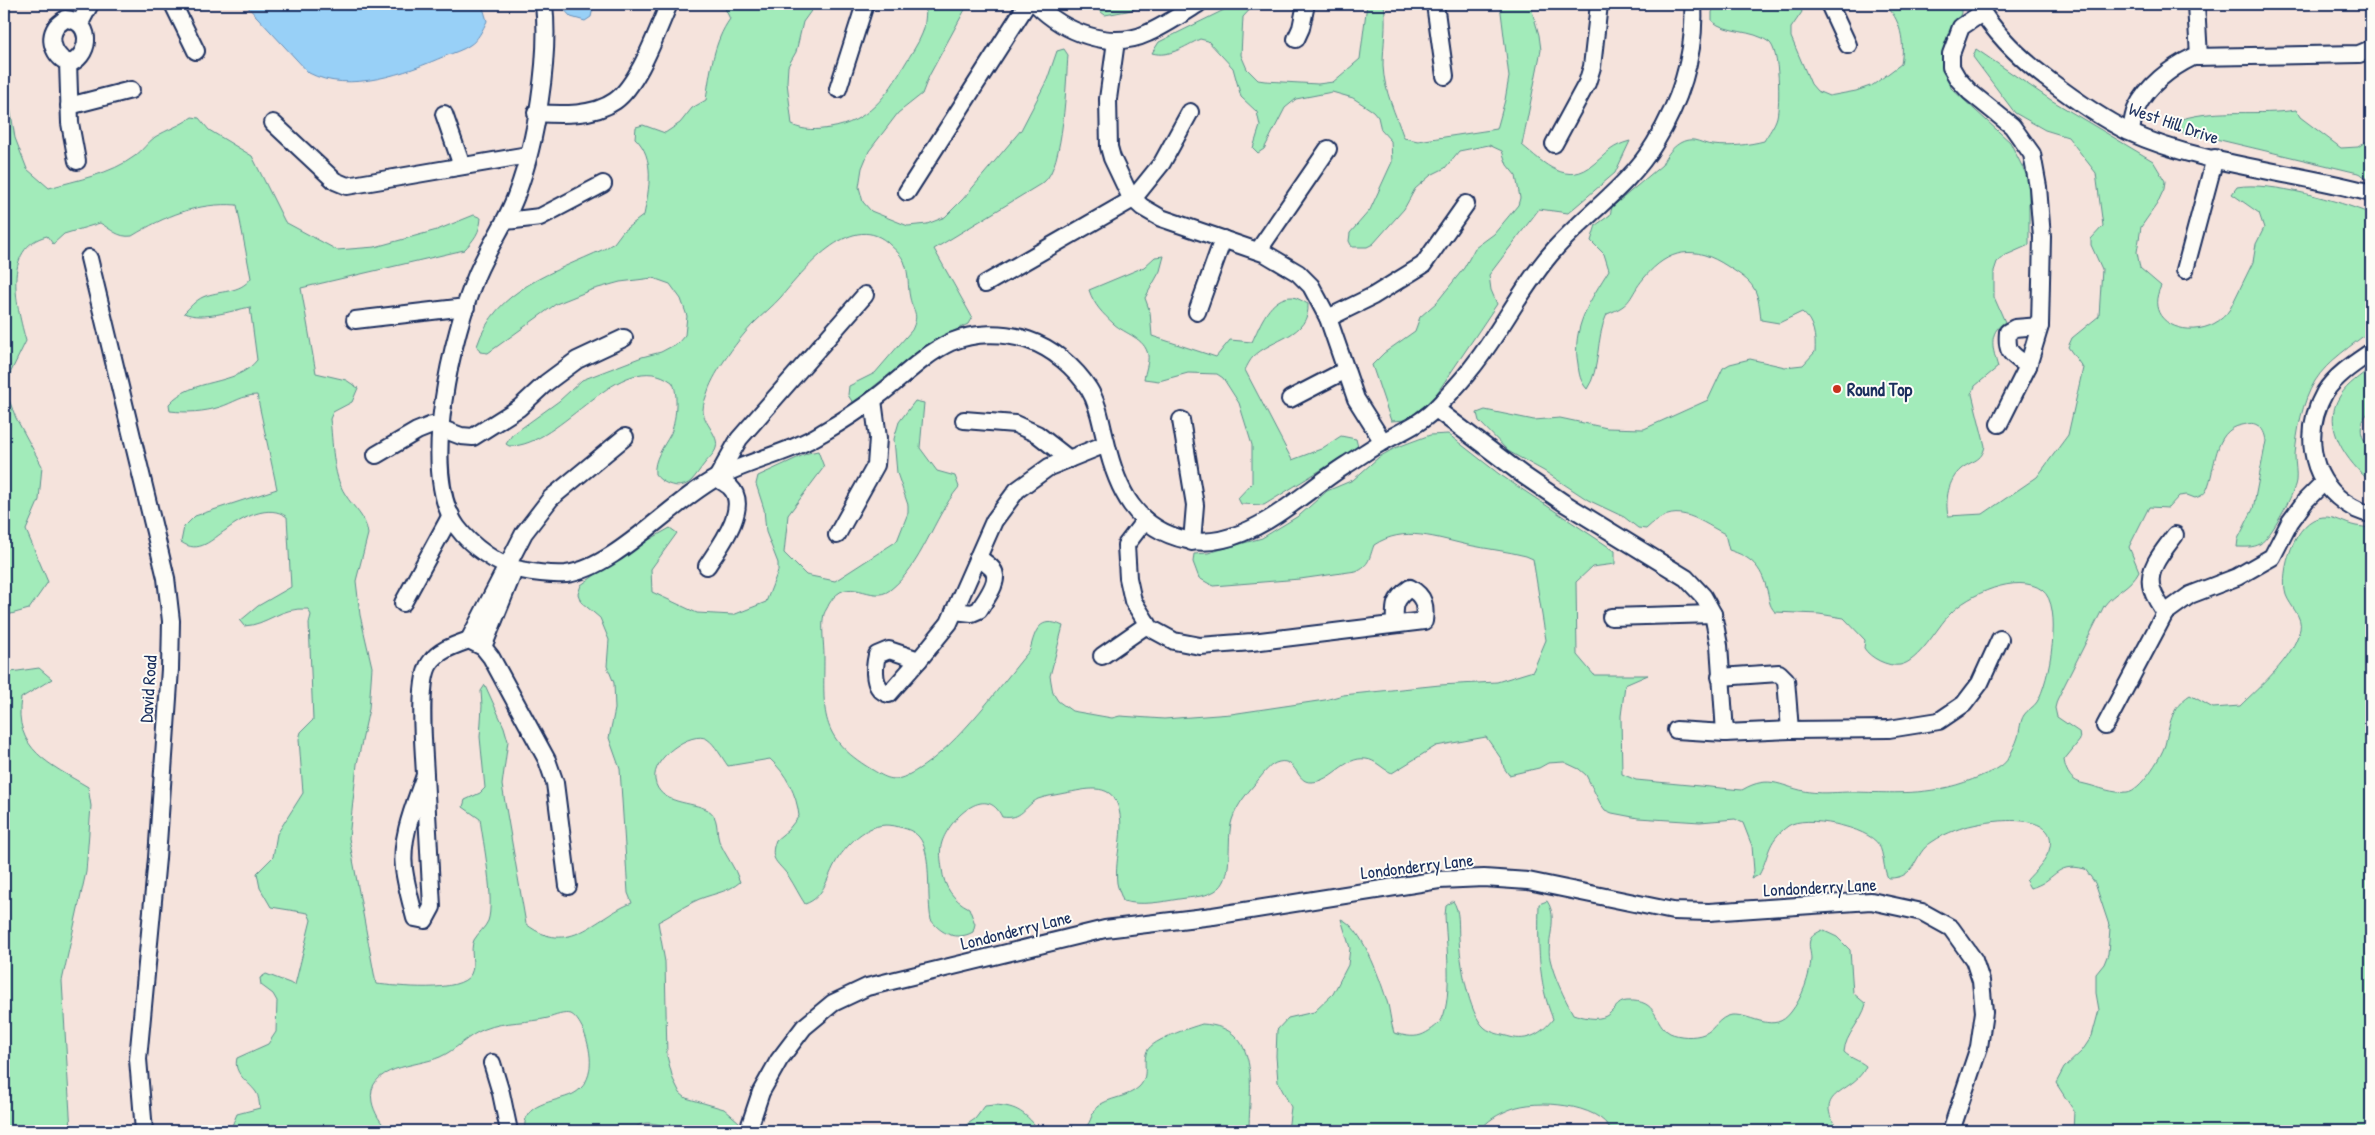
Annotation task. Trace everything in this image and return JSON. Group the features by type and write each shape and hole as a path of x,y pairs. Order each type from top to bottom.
{"street":[{"path":"80,23 90,4"},
{"path":"173,4 196,51"},
{"path":"544,4 546,22 543,61 528,155 518,191 506,221 484,258 466,307 448,370 442,428 441,469 444,492 451,515 458,528 475,545 510,568 557,574 583,570 611,555 689,496 717,478 815,438 873,400 931,353 970,335 993,334 1017,337 1037,343 1076,372 1088,387 1096,404 1106,444 1124,495 1132,508 1145,520 1163,532 1192,542 1219,540 1248,531 1383,442 1415,426 1436,409 1472,368 1548,256 1572,230 1615,190 1653,147 1679,98 1688,66 1692,44 1693,4"},
{"path":"536,113 559,114 596,110 616,101 638,73 669,4"},
{"path":"838,89 865,4"},
{"path":"907,192 1027,4"},
{"path":"1036,4 1061,24 1083,35 1116,41 1147,34 1198,4"},
{"path":"1296,39 1301,28 1306,4"},
{"path":"1434,4 1445,76"},
{"path":"1554,144 1586,83 1592,67 1599,19 1599,4"},
{"path":"1829,4 1848,45"},
{"path":"2196,4 2199,57"},
{"path":"1980,8 1961,27 1951,54 1951,67 1958,79 1970,92 2012,126 2032,154 2038,187 2042,238 2040,326 2028,366 1999,424"},
{"name":"West Hill Drive","path":"1980,8 2008,44 2032,68 2094,113 2131,132 2215,158 2371,192"},
{"path":"65,19 74,19 80,23 84,29 85,48 78,59 68,62 59,58 56,53 53,37 56,27 65,19"},
{"path":"1116,41 1108,99 1109,147 1112,158 1133,199 1161,218 1258,251 1298,273 1311,286 1328,318 1356,399 1383,442"},
{"path":"2131,132 2136,110 2151,88 2173,66 2193,57 2359,54 2371,50"},
{"path":"68,62 70,123 77,161"},
{"path":"69,106 131,90"},
{"path":"985,284 1133,199 1162,163 1190,112"},
{"path":"444,114 462,166"},
{"path":"273,123 335,180 347,186 528,155"},
{"path":"1258,251 1328,149"},
{"path":"2185,270 2215,158"},
{"path":"506,221 540,217 603,184"},
{"path":"1328,318 1373,296 1423,265 1466,204"},
{"path":"1197,312 1223,239"},
{"name":"David Road","path":"89,258 166,578 171,621 158,858 138,1059 144,1131"},
{"path":"717,478 739,438 865,295"},
{"path":"354,320 466,307"},
{"path":"2028,366 2011,355 2006,347 2008,332 2015,328 2040,326"},
{"path":"376,455 417,431 432,425 461,436 473,437 520,408 546,383 577,360 624,338"},
{"path":"2371,352 2338,377 2326,392 2314,416 2311,432 2314,458 2324,482 2348,505 2362,513 2371,514"},
{"path":"1290,399 1346,370"},
{"path":"837,534 876,465 878,455 873,400"},
{"path":"1436,409 1516,470 1564,503 1686,578 1703,596 1713,614 1719,645 1725,733"},
{"path":"964,420 1015,424 1037,434 1069,460"},
{"path":"1181,420 1195,505 1192,542"},
{"path":"476,643 524,533 552,498 626,436"},
{"path":"919,660 949,623 994,521 1017,490 1049,467 1106,444"},
{"path":"707,566 736,516 736,502 732,488 717,478"},
{"path":"2105,726 2165,613 2190,595 2237,577 2272,557 2290,522 2306,500 2324,482"},
{"path":"403,603 451,515"},
{"path":"1145,520 1126,545 1133,601 1150,628 1174,641 1200,646 1252,642 1395,624"},
{"path":"2165,613 2150,586 2157,562 2175,535"},
{"path":"954,611 972,613 979,610 993,586 995,574 993,570 978,557"},
{"path":"1611,618 1713,614"},
{"path":"1102,656 1148,624"},
{"path":"1676,730 1725,733 1889,729 1939,720 1964,704 1980,683 2000,639"},
{"path":"425,775 409,821 404,868 415,918 425,920 432,907 425,775 424,677 430,664 447,648 476,643"},
{"path":"476,643 516,701 547,760 555,782 568,886"},
{"path":"1720,678 1779,673 1786,680 1790,730"},
{"name":"Londonderry Lane","path":"748,1131 761,1092 779,1060 804,1028 833,1003 867,987 1105,929 1213,916 1439,880 1484,878 1528,881 1673,910 1709,912 1752,911 1871,901 1922,912 1951,928 1974,960 1981,981 1984,1012 1979,1047 1951,1131"},
{"path":"492,1063 509,1131"}],"green space":[{"path":"723,4 816,4 803,22 796,52 788,66 787,82 792,125 815,130 843,125 855,120 866,114 883,97 898,76 920,38 924,27 927,4 968,4 929,76 922,94 898,113 869,151 862,168 859,187 863,202 871,211 908,226 927,224 945,217 963,199 1021,130 1047,80 1057,51 1064,49 1068,55 1063,123 1056,159 1051,173 1044,182 934,249 972,317 968,324 926,345 853,403 848,395 849,386 875,373 912,330 916,316 910,298 904,261 887,242 873,234 858,234 843,239 828,248 814,260 778,300 748,329 735,346 711,383 703,410 716,439 715,450 687,484 682,486 672,485 662,481 655,474 657,458 672,430 676,400 672,382 652,374 632,376 612,386 550,432 529,442 509,446 506,444 512,435 559,401 582,380 642,357 661,352 678,343 685,335 687,316 681,299 670,284 653,278 620,282 591,290 556,304 488,353 480,352 477,346 486,326 512,296 546,275 614,243 623,231 644,215 648,195 649,174 646,155 642,146 635,138 636,127 643,125 665,133 680,123 692,108 706,100 716,47 730,19"},
{"path":"1151,4 1105,15 1097,9 1096,5"},
{"path":"1236,4 1255,4 1243,17 1241,55 1247,69 1258,80 1318,84 1333,82 1360,59 1367,4 1384,4 1383,66 1386,85 1404,138 1418,141 1497,129 1509,77 1500,4 1530,4 1539,35 1541,50 1522,145 1556,170 1565,173 1575,173 1585,170 1607,152 1630,141 1615,173 1568,213 1539,209 1489,275 1491,290 1497,304 1433,399 1406,420 1391,421 1372,365 1384,353 1415,331 1420,317 1437,302 1464,268 1475,248 1494,234 1518,205 1520,198 1516,176 1507,165 1502,151 1489,145 1459,151 1445,168 1431,175 1415,189 1404,209 1373,244 1367,247 1352,247 1349,241 1350,233 1370,210 1392,162 1391,141 1381,130 1378,117 1373,111 1353,98 1332,92 1296,99 1285,108 1264,149 1258,153 1253,148 1260,126 1257,112 1241,97 1233,68 1208,41 1200,39 1171,53 1152,53 1159,42"},
{"path":"1799,4 1802,12 1791,28 1791,37 1811,84 1817,91 1829,96 1856,91 1873,85 1901,64 1902,39 1900,31 1894,16 1884,4 1961,4 1961,13 1944,54 1951,88 2010,142 2029,180 2029,245 2004,256 1997,262 1994,271 1994,297 2005,322 1996,331 1993,342 1998,367 1975,386 1972,394 1985,446 1982,455 1961,469 1950,484 1947,497 1948,516 1983,514 2037,477 2068,435 2083,368 2068,347 2072,338 2099,316 2102,269 2091,245 2091,239 2103,226 2096,173 2068,137 2045,130 2015,113 1973,57 1976,49 2051,100 2153,161 2165,181 2164,189 2157,204 2141,227 2137,252 2140,268 2161,286 2157,301 2159,313 2167,322 2179,328 2206,327 2220,320 2230,309 2253,262 2256,244 2264,228 2259,213 2232,194 2237,187 2251,186 2286,189 2342,203 2371,214 2371,330 2326,367 2310,389 2303,407 2297,436 2295,455 2296,481 2291,496 2276,525 2260,544 2252,547 2237,547 2238,539 2253,509 2266,441 2262,430 2255,424 2252,423 2233,428 2221,442 2210,481 2207,489 2201,496 2195,498 2187,495 2179,496 2168,508 2149,507 2129,547 2139,571 2132,581 2104,606 2057,700 2055,708 2057,717 2079,732 2080,740 2064,760 2070,776 2080,783 2111,791 2127,792 2132,790 2144,780 2159,758 2165,745 2172,717 2183,700 2190,695 2213,708 2240,706 2266,681 2290,651 2300,629 2300,620 2286,595 2284,585 2285,573 2291,548 2304,527 2313,520 2327,517 2352,525 2371,528 2371,1131 2073,1131 2074,1111 2056,1083 2064,1068 2082,1051 2092,1036 2099,1010 2096,993 2096,974 2104,964 2108,954 2110,928 2095,883 2085,869 2075,867 2061,870 2039,885 2030,888 2026,881 2044,861 2050,847 2049,834 2041,826 2029,822 1996,821 1956,830 1938,838 1926,847 1914,865 1905,874 1888,878 1879,845 1863,833 1836,824 1808,821 1796,823 1788,826 1776,838 1769,849 1759,875 1751,879 1754,871 1752,846 1743,823 1735,819 1700,822 1638,818 1612,813 1605,810 1600,803 1586,775 1579,769 1564,762 1548,763 1539,768 1509,775 1504,768 1502,760 1486,737 1436,746 1392,773 1373,761 1358,759 1344,765 1325,778 1311,782 1302,779 1289,764 1285,762 1276,763 1251,788 1234,814 1230,828 1227,875 1219,888 1205,895 1158,902 1137,903 1123,901 1117,885 1120,815 1114,798 1109,793 1103,790 1088,789 1044,797 1033,802 1019,815 1014,817 1002,817 995,807 987,803 978,804 960,815 946,833 942,842 941,859 943,876 947,887 958,901 969,908 975,924 973,932 967,935 955,936 944,932 931,920 927,860 919,837 906,829 890,825 873,828 851,843 839,857 822,891 812,901 805,904 789,877 776,861 773,853 776,840 788,830 799,816 796,800 786,778 770,759 728,766 710,741 700,737 683,742 666,755 659,763 655,772 655,780 658,788 669,798 701,807 712,813 716,820 719,841 740,882 730,889 693,902 658,922 665,962 667,1056 673,1079 680,1093 686,1098 724,1109 739,1122 735,1131 680,1132 647,1123 637,1126 632,1131 525,1131 525,1121 533,1109 573,1094 586,1082 589,1074 589,1048 581,1025 571,1014 560,1014 540,1020 493,1026 473,1035 440,1057 395,1069 384,1074 376,1081 372,1090 372,1102 378,1118 389,1131 232,1131 231,1128 237,1114 260,1108 257,1094 239,1073 236,1064 237,1058 268,1044 276,1032 277,1001 273,994 261,985 260,978 266,974 295,985 311,920 308,913 271,907 260,888 257,873 273,857 277,834 303,793 299,739 301,732 313,720 309,623 311,615 308,609 281,613 252,625 244,626 240,621 258,606 291,587 287,517 272,511 264,512 232,525 205,544 194,547 181,542 184,527 195,516 277,489 257,395 247,396 220,407 202,411 170,411 169,404 179,395 201,385 226,379 248,369 257,360 250,307 208,316 184,313 200,298 241,287 251,278 237,205 195,208 157,222 132,236 123,236 100,223 64,234 53,244 47,236 33,242 23,252 18,265 16,280 19,312 26,341 4,386 4,70 15,138 27,169 49,188 94,176 126,162 155,137 192,117 199,118 209,130 252,156 285,222 337,250 375,247 437,230 474,215 481,218 476,235 464,250 301,288 316,373 346,380 358,388 352,402 333,412 330,419 338,477 345,494 365,522 368,534 356,581 360,615 372,667 369,709 357,764 349,838 376,984 427,987 455,984 465,980 471,974 474,940 487,924 490,912 486,856 480,819 463,807 465,800 480,793 485,788 480,737 481,691 485,685 504,727 508,741 502,785 526,924 542,933 556,937 569,936 594,925 632,903 628,893 620,769 609,738 615,709 614,683 607,666 609,640 600,618 581,602 578,594 581,585 629,551 670,528 677,533 651,569 652,592 697,613 733,615 766,602 778,571 778,563 766,532 764,509 756,484 758,476 808,453 818,451 824,467 788,515 784,553 806,575 835,581 897,541 908,513 908,505 897,473 894,439 899,422 915,401 924,403 920,448 937,471 955,476 959,487 941,513 911,567 901,579 883,594 852,589 844,590 836,595 829,604 824,614 823,624 825,708 833,734 841,746 854,757 888,778 896,779 906,776 940,753 988,702 1030,650 1039,627 1048,622 1063,626 1050,676 1053,693 1058,701 1072,711 1112,718 1120,716 1164,719 1231,714 1325,700 1343,695 1440,685 1497,682 1533,671 1546,640 1533,559 1526,556 1408,534 1385,539 1374,545 1367,564 1356,571 1300,579 1213,586 1199,578 1193,562 1194,554 1208,553 1262,538 1300,515 1327,491 1353,480 1379,457 1395,448 1430,435 1448,434 1499,474 1615,551 1615,564 1592,567 1576,582 1577,655 1594,675 1648,675 1625,685 1621,716 1622,774 1636,780 1742,790 1752,785 1769,782 1815,793 1902,793 1948,787 1981,776 2000,767 2007,761 2017,740 2023,717 2037,702 2046,679 2050,662 2053,627 2049,598 2042,590 2032,585 2020,583 1993,588 1980,593 1950,614 1914,658 1900,665 1890,665 1867,652 1864,648 1865,640 1844,618 1819,614 1775,612 1770,604 1762,575 1749,559 1729,550 1725,534 1694,518 1676,514 1667,515 1657,520 1646,529 1638,528 1624,517 1588,500 1544,471 1508,451 1479,421 1477,413 1485,410 1534,420 1560,418 1607,428 1644,429 1708,400 1723,368 1730,364 1750,359 1785,367 1803,365 1815,352 1812,325 1802,312 1779,323 1761,320 1756,293 1749,282 1715,259 1704,255 1683,253 1673,255 1653,268 1622,307 1607,314 1603,324 1594,372 1587,389 1579,374 1577,338 1580,326 1589,303 1609,270 1604,254 1591,241 1596,225 1610,215 1612,207 1662,165 1670,151 1683,141 1694,140 1711,145 1732,146 1764,141 1776,120 1779,100 1777,66 1773,47 1769,42 1755,35 1725,28 1712,21 1712,12 1717,5 1763,7"},
{"path":"2296,110 2300,117 2341,148 2358,147 2371,138 2371,180 2358,173 2220,140 2184,134 2180,127 2182,119 2196,116"},
{"path":"1164,256 1160,271 1145,298 1150,312 1152,336 1216,357 1230,340 1252,342 1262,320 1278,301 1293,297 1308,304 1307,315 1303,324 1288,336 1252,358 1245,370 1292,460 1321,449 1341,436 1356,439 1358,447 1264,505 1241,504 1238,498 1252,483 1252,445 1239,403 1223,378 1217,374 1188,373 1159,381 1144,379 1148,355 1143,344 1118,328 1106,317 1096,305 1089,290 1144,267 1155,257"},
{"path":"2371,367 2371,411 2364,419 2361,429 2364,439 2371,447 2371,482 2354,465 2339,443 2333,419 2335,408 2343,391"},
{"path":"4,387 16,418 42,466 39,500 26,530 48,582 29,609 4,616"},
{"path":"39,668 52,679 21,698 20,716 23,731 37,753 60,771 88,787 91,806 86,872 62,981 71,1131 4,1131 4,673"},
{"path":"1453,901 1458,914 1463,972 1474,1011 1479,1021 1488,1030 1517,1038 1534,1035 1553,1019 1544,992 1539,948 1539,904 1547,901 1552,915 1550,959 1557,980 1573,1014 1598,1018 1609,1014 1624,1001 1638,1001 1654,1012 1664,1029 1670,1033 1682,1036 1704,1034 1723,1018 1732,1015 1770,1023 1784,1019 1799,1000 1807,980 1811,959 1809,942 1811,938 1822,930 1837,937 1850,950 1853,993 1866,1004 1847,1040 1844,1052 1866,1066 1853,1082 1831,1100 1829,1107 1831,1118 1839,1131 1611,1131 1605,1122 1594,1114 1581,1109 1550,1104 1535,1104 1502,1113 1493,1118 1479,1131 1288,1131 1291,1107 1278,1082 1277,1030 1288,1018 1314,1012 1333,994 1348,965 1350,948 1341,919 1356,932 1369,954 1387,1002 1394,1033 1418,1036 1438,1024 1442,1019 1445,1009 1448,968 1445,915 1446,906"},
{"path":"1202,1024 1222,1028 1235,1036 1244,1048 1250,1079 1249,1131 1080,1131 1087,1126 1097,1107 1139,1087 1145,1074 1147,1051 1156,1042 1172,1034"},
{"path":"994,1105 1015,1109 1030,1119 1040,1131 957,1131 975,1119 985,1106"}],"water":[{"path":"245,4 482,4 487,21 473,43 458,51 413,69 377,79 342,82 325,79 309,73"},
{"path":"559,4 594,4 591,17 585,21 571,17"}],"place":[{"name":"Round Top","path":"1837,389"}]}
